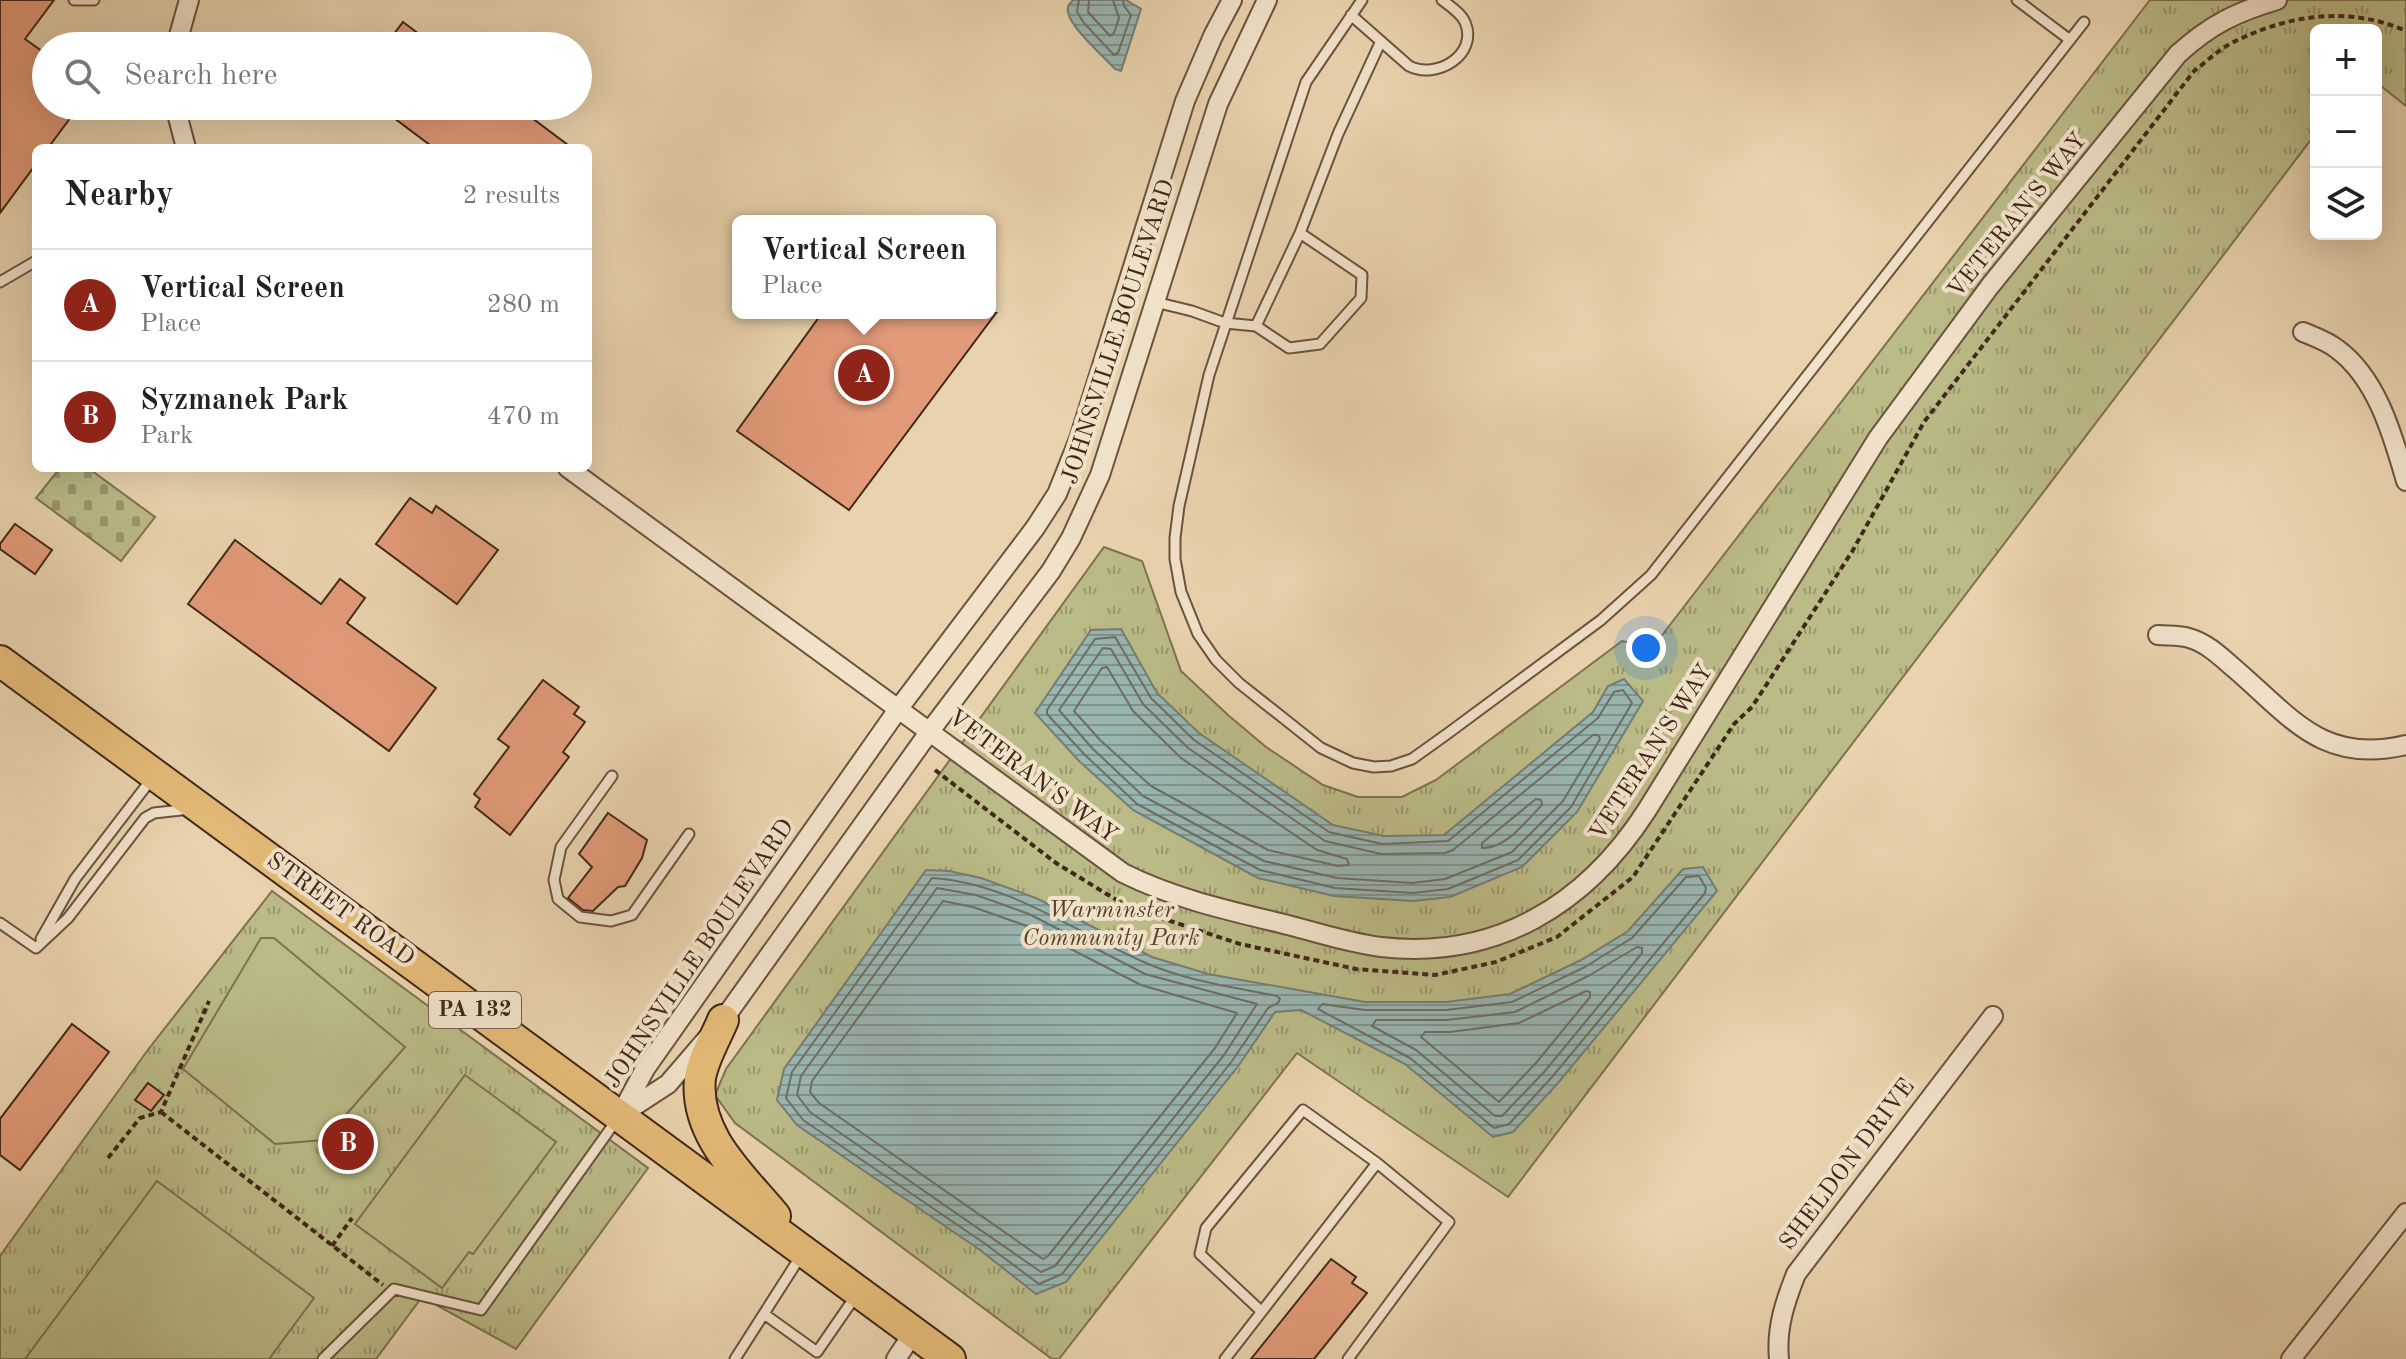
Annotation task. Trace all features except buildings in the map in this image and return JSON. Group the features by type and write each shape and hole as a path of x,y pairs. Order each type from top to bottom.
{"main road":[{"name":"STREET ROAD","path":"0,661 950,1359"},
{"path":"723,1020 700,1077 703,1117 712,1140 804,1252"}],"street":[{"path":"180,32 189,0"},
{"name":"JOHNSVILLE BOULEVARD","path":"619,1116 645,1069 899,708 1035,528 1057,494 1079,439 1185,101 1232,0"},
{"name":"JOHNSVILLE BOULEVARD","path":"619,1116 668,1084 723,1020 930,731 1051,571 1071,538 1100,475 1218,104 1267,0"},
{"name":"VETERAN'S WAY","path":"574,472 899,708 1100,859 1142,883 1180,897 1360,943 1392,948 1445,948 1497,936 1529,923 1590,881 1631,836 1878,438 1990,286 2178,54 2204,31 2228,18 2277,0"},
{"path":"179,120 185,144"},
{"path":"2303,332 2326,342 2354,364 2383,413 2406,481"},
{"path":"2158,635 2193,639 2210,648 2309,732 2328,744 2364,750 2406,745"},
{"name":"SHELDON DRIVE","path":"1779,1359 1779,1328 1796,1274 1993,1016"},
{"path":"2291,1359 2405,1217"},
{"path":"896,1359 914,1332"}],"lane":[{"path":"74,0 94,0"},
{"path":"1362,0 1306,82 1225,323 1209,375 1179,506 1175,559 1188,614 1216,660 1248,690 1321,748 1353,763 1374,767 1391,766 1412,759 1601,620 1651,575 2084,22"},
{"path":"1351,15 1418,71 1431,71 1449,66 1463,47 1467,26 1461,16 1442,0"},
{"path":"2017,0 2070,40"},
{"path":"1256,326 1300,233 1338,134 1381,41"},
{"path":"1155,302 1225,323 1256,326 1289,348 1320,344 1361,298 1362,275 1300,233"},
{"path":"0,282 32,263"},
{"path":"36,948 75,879 155,775"},
{"path":"612,776 561,847 554,880 558,899 580,917 611,921 632,915 689,834"},
{"path":"36,948 68,918 145,818 154,813 201,808"},
{"path":"0,923 36,948"},
{"path":"1261,1311 1200,1254 1206,1228 1303,1110 1377,1163 1449,1222 1348,1359"},
{"path":"323,1359 393,1291 481,1310 619,1116"},
{"path":"1225,1359 1377,1163"},
{"path":"735,1359 804,1252"},
{"path":"817,1352 859,1292"},
{"path":"764,1314 826,1359"}],"path":[{"path":"935,770 1056,863 1128,907 1240,944 1356,969 1435,975 1496,962 1557,937 1633,877 1734,724 1752,707 1778,668 1853,550 1924,422 2194,71 2226,46 2271,25 2323,16 2380,20 2406,31"},
{"path":"161,1112 209,1001"},
{"path":"108,1158 140,1118 161,1112"},
{"path":"161,1112 393,1291"},
{"path":"332,1246 352,1218"}],"green space":[{"name":"Warminster Community Park","path":"2150,0 2406,0 2406,106 2382,87 2382,24 2310,24 2310,141 1508,1197 1297,1053 1059,1359 1052,1359 735,1123 715,1095 726,1069 1104,547 1142,561 1181,671 1266,747 1323,785 1358,797 1402,797 1436,780 1622,641 1653,647"},
{"path":"57,472 93,472 155,517 121,561 36,498"},
{"path":"272,891 648,1168 516,1349 422,1297 376,1359 0,1359 0,1256 147,1051"},
{"path":"261,938 274,938 405,1047 324,1140 275,1144 183,1069"},
{"path":"465,1075 556,1142 473,1254 469,1252 442,1288 355,1224"},
{"path":"157,1181 314,1298 269,1359 25,1359"}],"water":[{"path":"1073,0 1126,0 1141,9 1121,71 1115,69 1074,25 1068,10"},
{"path":"1121,629 1157,693 1199,733 1333,825 1384,836 1444,835 1593,712 1608,686 1624,679 1643,701 1577,812 1522,867 1450,897 1413,901 1334,896 1258,878 1133,810 1079,761 1035,713 1091,630"},
{"path":"1703,867 1717,891 1558,1083 1513,1132 1493,1137 1405,1064 1301,1010 1275,1012 1239,1065 1066,1282 1036,1294 980,1250 797,1125 777,1100 784,1069 926,870 981,878 1036,898 1152,957 1208,974 1365,1002 1446,1002 1510,994 1581,960 1628,931 1683,869"}],"place":[{"name":"Vertical Screen","path":"864,375"},
{"name":"Syzmanek Park","path":"348,1144"}]}
